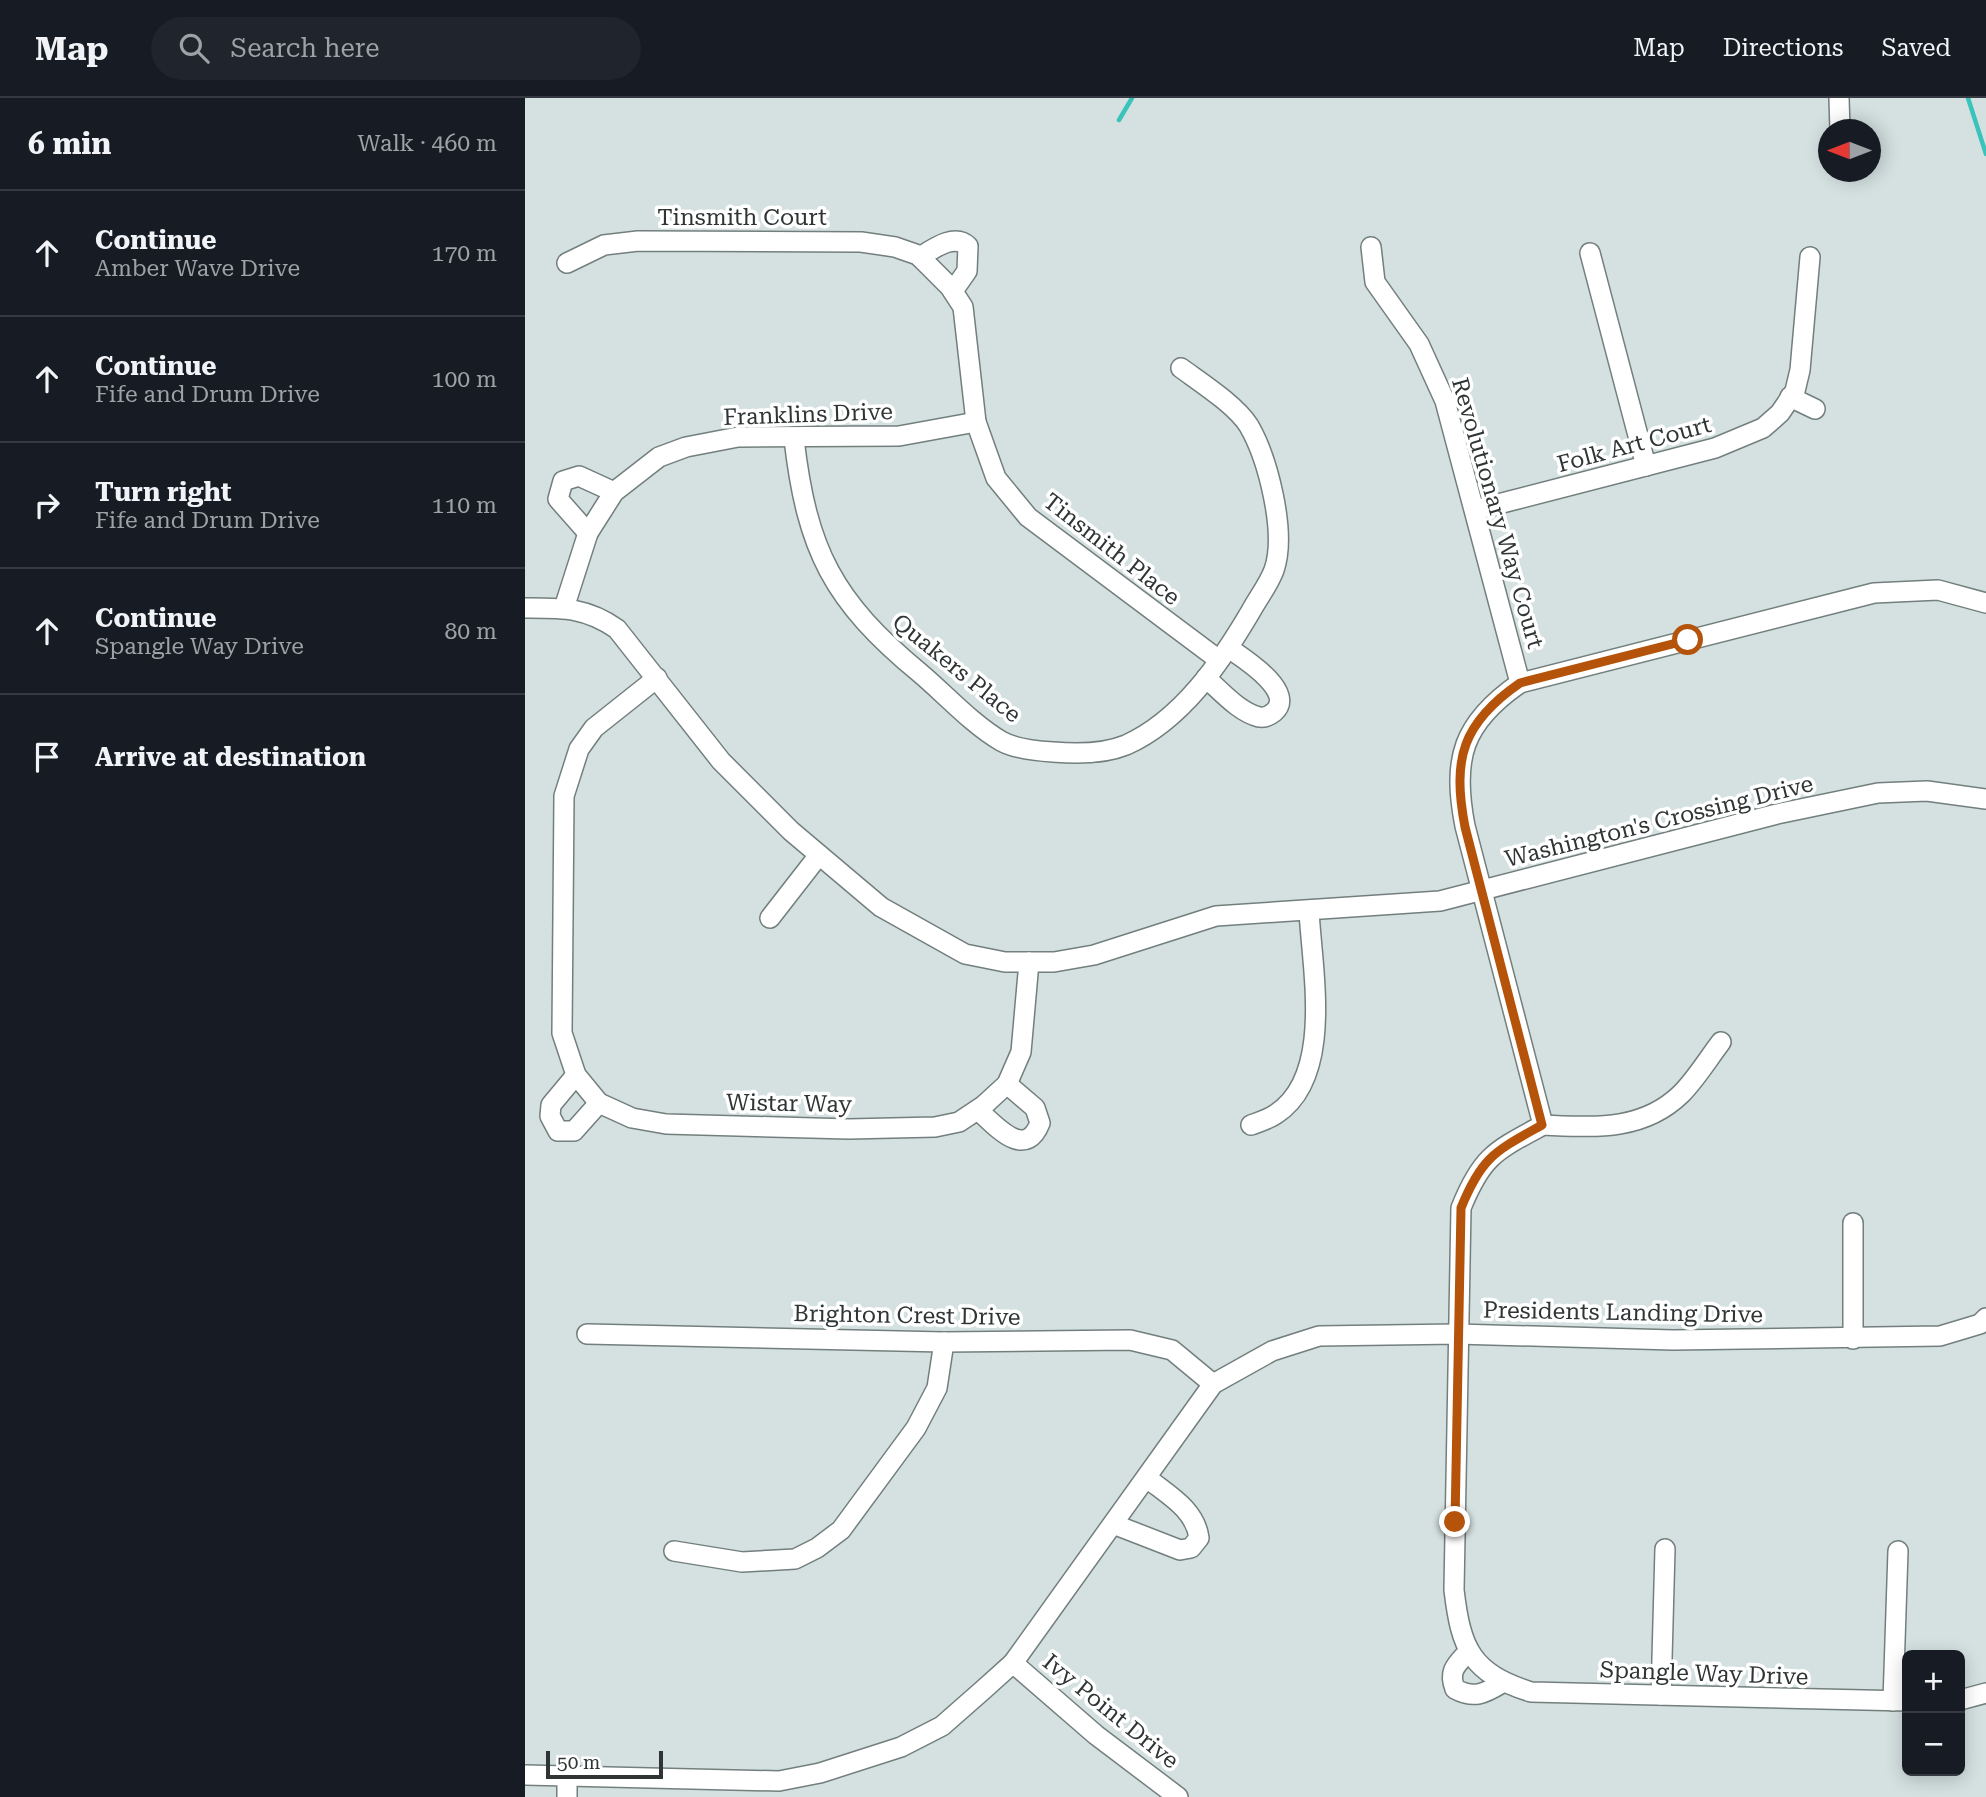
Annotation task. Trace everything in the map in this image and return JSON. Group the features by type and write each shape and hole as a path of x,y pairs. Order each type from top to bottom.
{"street":[{"path":"1839,98 1840,119"},
{"name":"Tinsmith Court","path":"567,263 604,245 638,241 861,242 895,247 920,257 953,291 963,307 967,326 970,389 976,422"},
{"path":"920,257 951,241 964,242 968,246 970,256 967,271 953,291"},
{"name":"Revolutionary Way Court","path":"1371,247 1375,282 1419,344 1445,401 1520,683"},
{"path":"1590,253 1646,466"},
{"name":"Folk Art Court","path":"1475,510 1715,448 1763,428 1780,413 1790,397 1804,357 1810,257"},
{"name":"Quakers Place","path":"794,439 801,495 820,555 852,608 883,643 1002,742 1039,751 1079,754 1125,745 1166,719 1206,678 1224,654 1275,569 1277,526 1271,490 1248,425 1211,389 1181,368"},
{"path":"1790,397 1815,409"},
{"name":"Franklins Drive","path":"564,608 587,533 614,492 659,457 686,447 738,437 794,439 899,436 976,422"},
{"name":"Tinsmith Place","path":"976,422 996,478 1028,517 1274,686 1280,699 1277,708 1267,717 1260,717 1242,709 1206,678"},
{"path":"587,533 558,499 563,481 579,476 614,492"},
{"path":"1721,1042 1681,1094 1652,1116 1606,1127 1542,1125 1460,802 1460,762 1464,742 1498,698 1520,683 1874,593 1938,590 1986,603"},
{"name":"Washington's Crossing Drive","path":"525,608 564,608 597,615 617,629 750,794 819,855 881,907 965,954 1005,962 1094,955 1216,916 1440,901 1777,814 1878,793 1927,791 1986,799"},
{"name":"Wistar Way","path":"657,678 594,728 579,750 564,796 562,1033 576,1075 599,1103 632,1118 666,1124 849,1129 935,1127 959,1122 978,1110 1007,1084 1021,1052 1029,962"},
{"path":"770,919 819,855"},
{"path":"1251,1125 1276,1114 1294,1097 1307,1075 1314,1051 1315,1012 1309,911"},
{"path":"576,1075 551,1105 554,1126 558,1131 573,1131 599,1103"},
{"path":"978,1110 1011,1139 1024,1140 1036,1133 1040,1123 1035,1108 1007,1084"},
{"name":"Spangle Way Drive","path":"1542,1125 1486,1159 1473,1177 1461,1208 1454,1590 1459,1633 1468,1651 1502,1683 1531,1692 1900,1701"},
{"path":"1853,1223 1853,1339"},
{"name":"Presidents Landing Drive","path":"525,1775 780,1789 922,1738 942,1726 1013,1663 1213,1384 1272,1351 1319,1335 1457,1334 1673,1340 1853,1339 1940,1336 1980,1324 1986,1318"},
{"name":"Brighton Crest Drive","path":"587,1335 944,1342 1130,1340 1173,1350 1213,1384"},
{"path":"674,1551 743,1562 795,1559 841,1530 916,1428 937,1388 944,1342"},
{"path":"1113,1524 1180,1550 1191,1548 1199,1538 1197,1526 1189,1512 1147,1478"},
{"path":"1661,1695 1665,1549"},
{"path":"1898,1551 1900,1701"},
{"path":"1468,1651 1453,1668 1450,1677 1455,1689 1468,1695 1483,1695 1502,1683"},
{"name":"Ivy Point Drive","path":"1013,1663 1096,1735 1178,1797"},
{"path":"1965,1699 1986,1693"},
{"path":"567,1776 567,1797"}],"waterway":[{"path":"1119,120 1132,98"},
{"path":"1968,98 1986,154"}],"route":[{"path":"1455,1522 1461,1208 1473,1177 1486,1159 1542,1125 1465,827 1458,780 1464,742 1498,698 1520,683 1688,640"}]}
